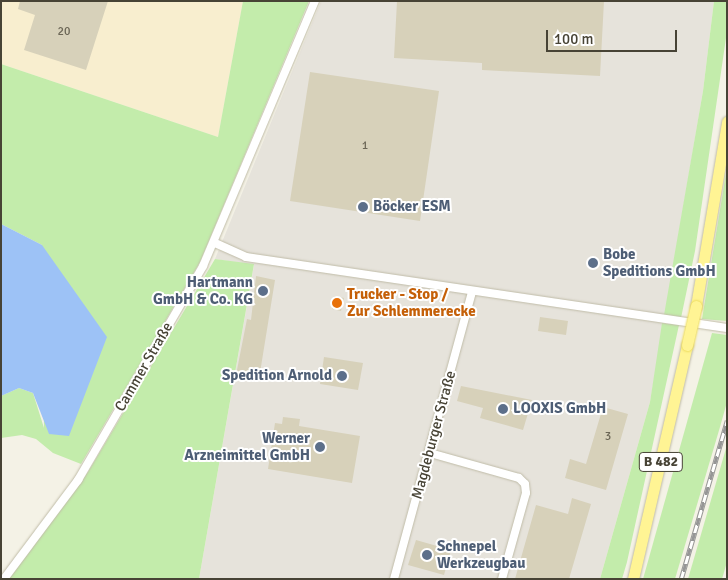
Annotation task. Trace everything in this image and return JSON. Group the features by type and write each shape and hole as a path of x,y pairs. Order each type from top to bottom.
{"main road":[{"name":"B 482","path":"633,579 696,306 727,122"}],"street":[{"name":"Cammer Straße","path":"3,578 78,480 215,243 315,1"},
{"path":"215,243 246,257 727,328"},
{"name":"Magdeburger Straße","path":"394,579 430,453 472,291"},
{"path":"430,453 519,478 525,484 526,494 502,579"}],"shaded area":[{"path":"1,1 243,1 218,137 1,64"},
{"path":"321,1 714,1 703,91 650,402 600,579 199,579 254,265 215,259"}],"green space":[{"path":"243,1 309,1 200,262 81,464 53,453 36,439 22,435 1,438 1,396 19,388 33,393 44,428 42,245 1,224 1,64 218,137"},
{"path":"714,1 727,1 727,31 695,251 681,318 664,315 703,91"},
{"path":"727,167 727,321 702,319"},
{"path":"215,259 254,264 199,579 9,579 88,472"},
{"path":"662,323 679,325 627,562 622,579 600,579 650,402"},
{"path":"712,333 727,335 727,402 720,427 675,579 643,579"},
{"path":"727,445 727,562 722,579 688,579"}],"water":[{"path":"1,224 42,245 107,337 69,436 49,434 33,393 19,388 1,396"}],"building":[{"path":"20,1 108,1 86,70 24,50 35,15 18,9"},
{"path":"397,1 604,1 600,76 482,70 482,63 394,58"},
{"path":"310,72 439,91 420,221 290,201"},
{"path":"256,276 275,280 259,379 236,375 247,319 251,320"},
{"path":"334,296 344,298 341,311 332,309"},
{"path":"540,317 568,321 566,335 538,331"},
{"path":"324,357 363,363 358,390 320,384"},
{"path":"461,386 532,400 523,430 480,418 483,408 457,401"},
{"path":"603,407 628,414 606,490 565,478 570,459 586,464"},
{"path":"283,417 300,419 299,426 360,436 352,483 268,469 275,423 282,424"},
{"path":"572,498 591,504 569,579 515,579 536,505 568,514"},
{"path":"416,540 451,550 444,575 408,565"}],"railway":[{"path":"681,579 727,421"}],"place":[{"name":"Böcker ESM","path":"363,207"},
{"name":"Bobe Speditions GmbH","path":"593,263"},
{"name":"Hartmann GmbH & Co. KG","path":"263,291"},
{"name":"Trucker - Stop / Zur Schlemmerecke","path":"337,303"},
{"name":"Spedition Arnold","path":"342,376"},
{"name":"LOOXIS GmbH","path":"503,409"},
{"name":"Werner Arzneimittel GmbH","path":"320,447"},
{"name":"Schnepel Werkzeugbau","path":"427,555"}]}
